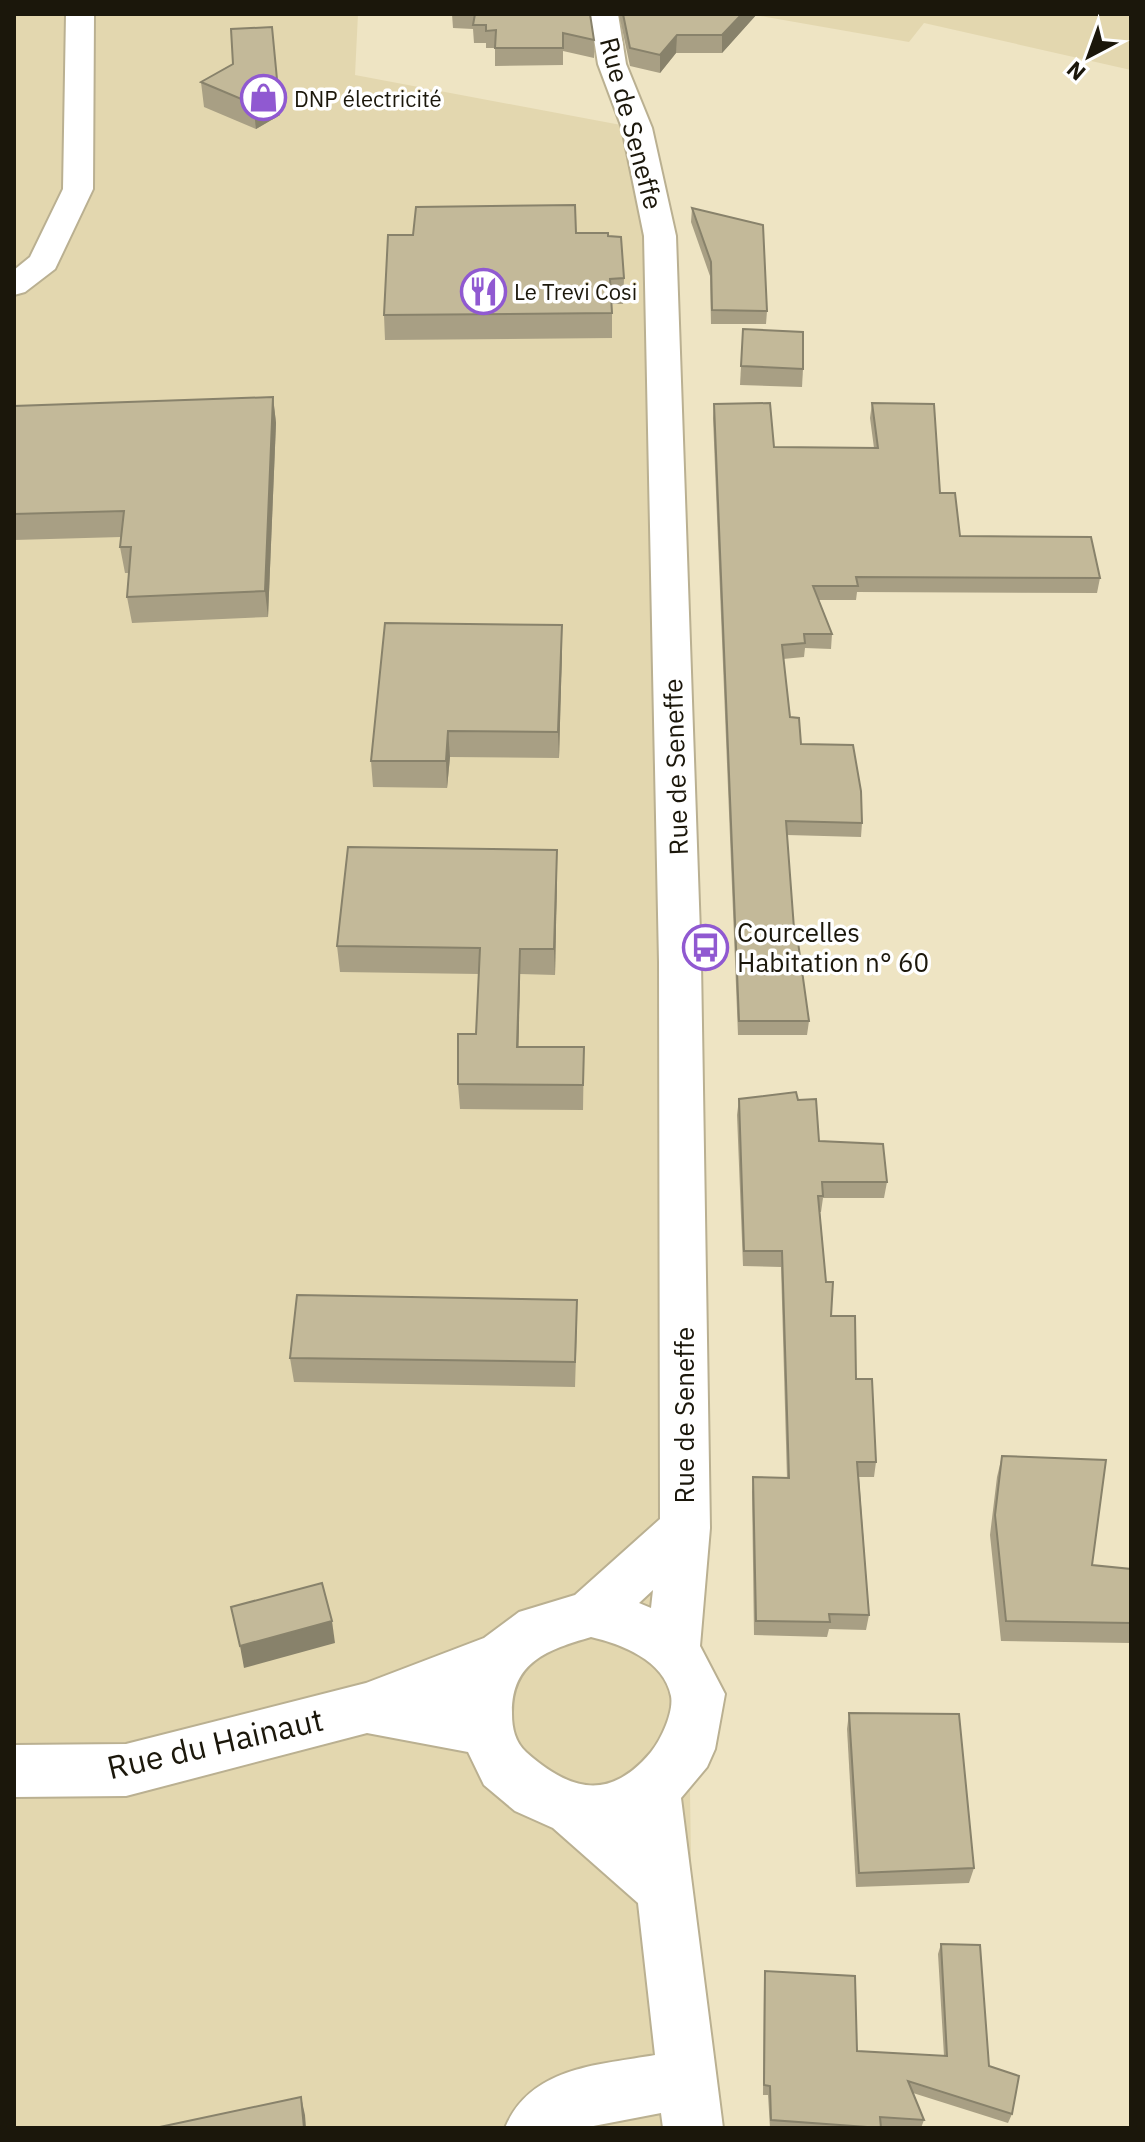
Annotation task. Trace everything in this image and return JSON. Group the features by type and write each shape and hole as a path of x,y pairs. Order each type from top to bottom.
{"street":[{"path":"14,285 44,262 78,189 80,14"},
{"name":"Rue de Seneffe","path":"604,14 612,64 637,128 660,236 680,962 685,1528 673,1649"},
{"path":"667,1892 573,1810 534,1793 503,1767 485,1730 485,1689 503,1655 538,1629 591,1614 685,1528"},
{"path":"573,1810 616,1811 653,1791 688,1749 698,1694 673,1649 630,1623 591,1614"},
{"name":"Rue du Hainaut","path":"14,1771 126,1770 367,1708 503,1655"},
{"name":"Rue du Hainaut","path":"367,1708 485,1730"},
{"path":"535,2128 571,2100 690,2103 653,1791"}],"shaded area":[{"path":"14,14 358,14 355,75 637,128 657,210 685,1453 695,2128 14,2128"},
{"path":"749,14 1131,14 1131,70 924,23 909,42"}],"building":[{"path":"475,14 590,14 594,40 563,33 563,48 495,48 496,30 486,31 486,25 473,25"},
{"path":"623,14 742,14 722,35 677,35 660,55 630,48"},
{"path":"272,27 278,90 253,104 201,82 233,64 231,29"},
{"path":"575,205 576,233 608,233 608,236 621,237 624,278 610,279 612,313 384,315 388,235 413,235 416,207"},
{"path":"692,208 763,225 767,311 712,310 711,262"},
{"path":"743,329 803,332 803,369 741,366"},
{"path":"273,397 265,591 127,597 131,547 120,547 124,511 14,514 14,406"},
{"path":"770,403 774,447 878,448 872,403 934,404 940,493 955,493 960,536 1091,537 1100,578 856,577 858,586 813,586 832,634 804,634 805,643 782,645 790,717 799,718 801,744 853,745 861,791 862,823 786,821 795,942 798,942 809,1021 739,1021 714,404"},
{"path":"385,623 562,625 558,732 448,731 446,761 371,761"},
{"path":"348,847 557,850 554,949 520,949 517,1047 584,1047 583,1085 458,1084 458,1034 476,1034 480,948 337,946"},
{"path":"796,1092 798,1100 816,1099 819,1141 883,1144 887,1182 822,1182 823,1196 818,1196 826,1282 833,1282 831,1316 855,1316 856,1379 872,1379 876,1462 857,1462 869,1615 829,1614 830,1622 756,1621 753,1477 789,1478 782,1251 744,1251 739,1099"},
{"path":"297,1295 577,1300 575,1362 290,1358"},
{"path":"1002,1456 1106,1460 1092,1565 1131,1569 1131,1623 1006,1621 995,1515"},
{"path":"322,1583 332,1621 240,1646 231,1607"},
{"path":"849,1713 959,1714 974,1868 859,1873"},
{"path":"941,1944 980,1945 989,2066 1019,2076 1012,2114 908,2081 924,2120 880,2117 881,2128 771,2120 770,2086 764,2085 765,1971 855,1976 857,2051 947,2056"},
{"path":"301,2097 304,2128 155,2128"}],"place":[{"name":"DNP électricité","path":"263,98"},
{"name":"Le Trevi Cosi","path":"483,291"},
{"name":"Courcelles Habitation n° 60","path":"706,947"}]}
